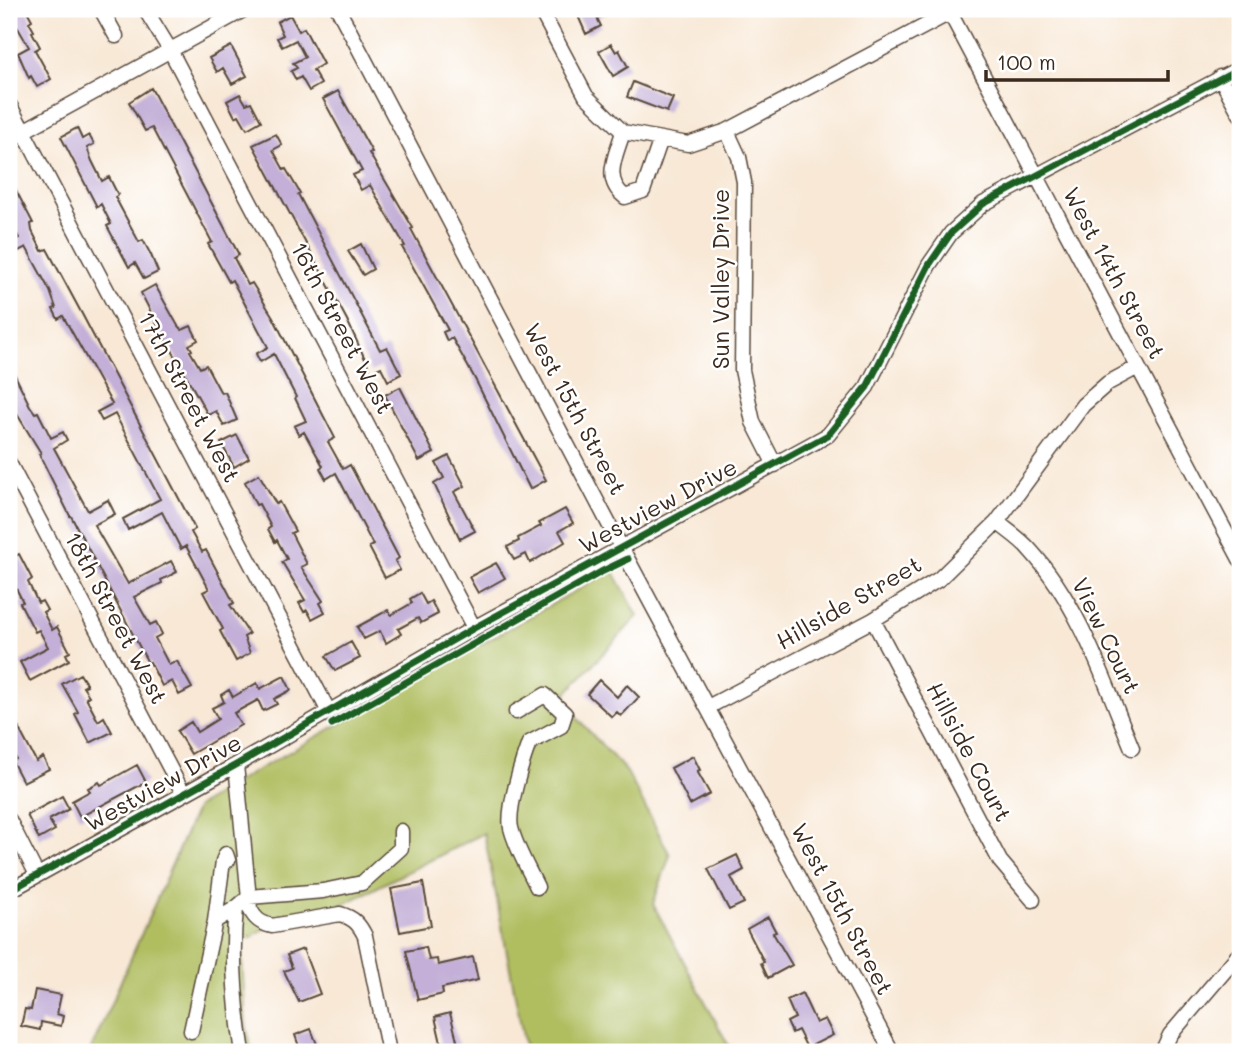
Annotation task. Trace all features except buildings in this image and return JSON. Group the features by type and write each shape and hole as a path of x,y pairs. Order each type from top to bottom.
{"street":[{"path":"101,9 116,36"},
{"name":"16th Street West","path":"145,9 170,50 474,628"},
{"path":"9,139 245,9"},
{"name":"West 15th Street","path":"338,9 621,547 892,1052"},
{"path":"540,9 586,96 623,132 688,144 727,131 952,10"},
{"name":"West 14th Street","path":"952,10 1036,175 1240,559"},
{"name":"Westview Drive","path":"9,891 474,628 828,435 867,387 929,265 951,233 983,204 1240,68"},
{"path":"1220,77 1240,114"},
{"name":"17th Street West","path":"9,104 329,712"},
{"name":"Sun Valley Drive","path":"727,131 739,157 744,182 742,370 753,422 775,465"},
{"path":"623,132 611,174 614,189 625,197 643,191 661,139"},
{"name":"Hillside Street","path":"708,707 873,620 939,579 997,522 1083,405 1108,383 1138,367"},
{"name":"18th Street West","path":"9,463 183,793"},
{"name":"View Court","path":"997,522 1029,548 1057,584 1091,648 1132,748"},
{"name":"Hillside Court","path":"873,620 1000,861 1033,900"},
{"path":"516,712 545,695 565,714 561,726 529,743 518,778 510,821 517,844 537,887"},
{"path":"236,765 248,897 254,918 272,926 340,914 359,924 365,936 388,1052"},
{"path":"9,820 37,875"},
{"path":"215,922 248,897 323,891 362,883 401,848 401,831"},
{"path":"191,1031 215,922 223,861"},
{"path":"236,908 232,942 238,1025 243,1052"},
{"path":"1162,1052 1170,1035 1240,953"}],"green space":[{"path":"611,571 638,616 560,700 627,772 670,855 653,904 732,1052 526,1052 484,833 342,905 340,914 272,925 241,943 246,1024 252,1052 90,1052 197,807 252,773"}],"cycle path":[{"path":"9,891 474,628 828,435 867,387 929,265 951,233 983,204 1240,68"},
{"path":"332,724 628,559"}]}
